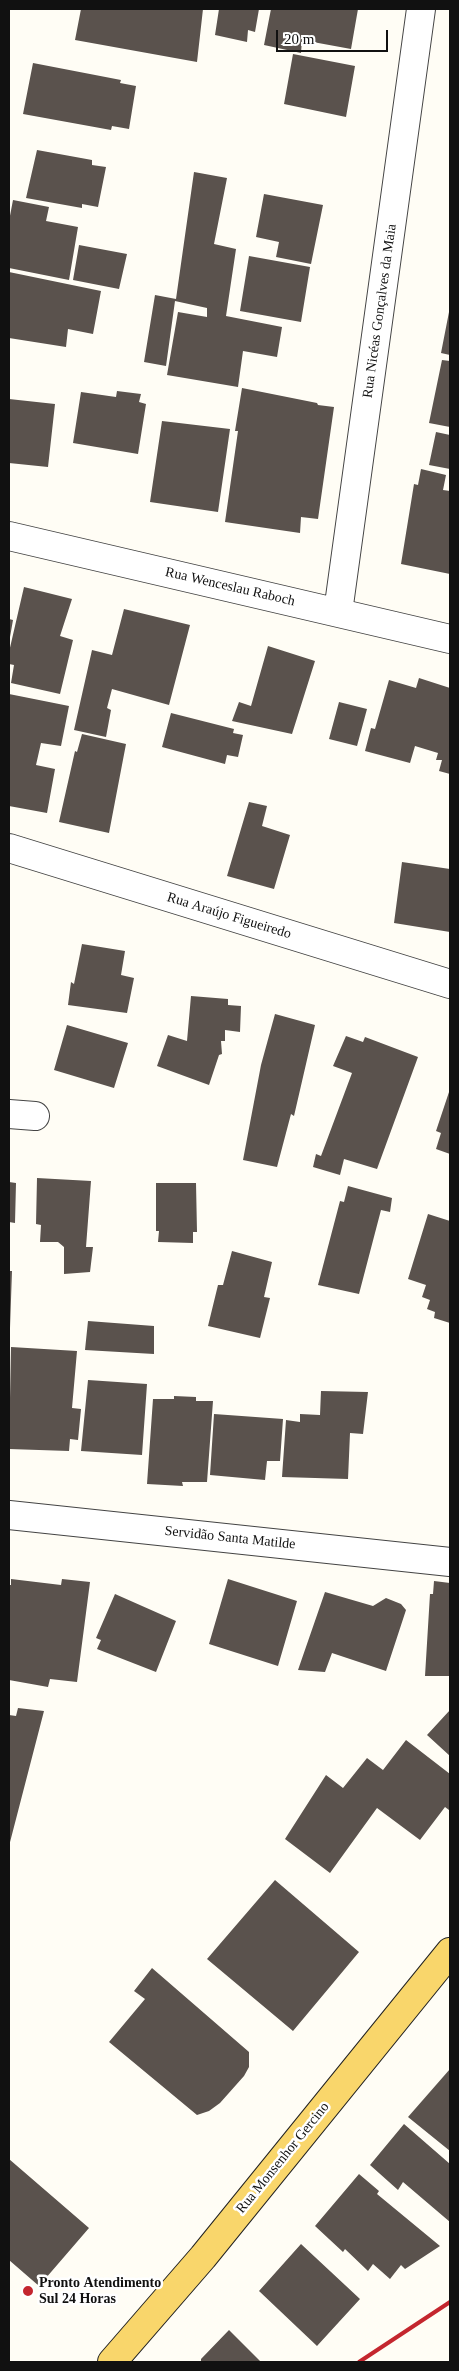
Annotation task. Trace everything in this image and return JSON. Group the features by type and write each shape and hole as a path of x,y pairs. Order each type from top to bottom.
{"main road":[{"name":"Rua Monsenhor Gercino","path":"112,2362 202,2257 450,1952"}],"street":[{"name":"Rua Nicéas Gonçalves da Maia","path":"338,612 422,9"},
{"name":"Rua Wenceslau Raboch","path":"9,536 450,638"},
{"name":"Rua Araújo Figueiredo","path":"9,848 450,984"},
{"name":"Servidão Santa Matilde","path":"9,1515 450,1562"}],"building":[{"path":"81,9 203,9 197,62 75,40"},
{"path":"219,9 259,9 255,32 248,30 247,42 215,35"},
{"path":"271,9 358,9 351,49 302,40 301,53 264,45"},
{"path":"293,54 355,66 346,117 284,104"},
{"path":"33,63 121,80 120,83 136,86 129,129 112,126 111,130 23,114"},
{"path":"37,150 92,160 92,165 106,167 98,207 82,204 82,208 26,198"},
{"path":"194,172 227,178 214,244 236,249 226,316 282,327 277,357 243,351 238,387 167,375 178,312 207,317 207,308 175,301 166,366 144,362 155,295 176,299"},
{"path":"264,194 323,205 311,264 276,257 279,242 256,237"},
{"path":"13,200 49,207 46,221 78,227 69,280 9,268 9,221"},
{"path":"79,245 127,254 119,289 73,280"},
{"path":"249,256 310,267 301,322 240,311"},
{"path":"9,272 101,291 93,334 68,329 66,347 9,338"},
{"path":"450,312 450,355 441,353"},
{"path":"442,360 450,361 450,427 429,423"},
{"path":"242,388 334,407 318,519 301,517 300,533 225,522 238,431 235,431"},
{"path":"117,391 141,394 139,402 146,404 138,454 73,443 81,392 116,397"},
{"path":"9,399 55,404 48,467 9,463"},
{"path":"162,421 230,429 218,512 150,502"},
{"path":"436,432 450,435 450,469 429,465"},
{"path":"421,469 446,475 443,490 450,491 450,574 401,564 414,484 418,485"},
{"path":"24,587 72,599 60,636 73,640 60,694 11,683 14,665 9,664 9,652"},
{"path":"124,609 190,625 169,705 112,689 107,708 111,710 106,737 74,730 92,650 112,655"},
{"path":"9,619 13,620 10,637 9,637"},
{"path":"268,646 315,661 292,734 232,721 239,702 251,706"},
{"path":"419,678 450,688 450,774 439,771 442,760 436,760 438,753 415,746 410,763 365,751 371,728 375,729 389,680 416,688"},
{"path":"9,694 69,706 61,746 41,743 36,765 55,769 47,813 9,806"},
{"path":"339,702 367,709 357,746 329,739"},
{"path":"171,713 234,729 233,733 243,735 238,757 227,755 225,764 162,747"},
{"path":"82,734 126,744 109,833 59,822 75,751 77,752"},
{"path":"249,802 267,806 262,826 290,835 274,889 227,876"},
{"path":"402,862 450,869 450,932 394,923"},
{"path":"82,944 125,951 121,975 134,978 127,1013 68,1005 71,982 74,984"},
{"path":"191,996 228,999 228,1005 241,1006 240,1032 225,1030 225,1041 221,1041 222,1054 219,1055 209,1085 157,1066 168,1035 187,1041"},
{"path":"275,1014 315,1025 294,1116 291,1114 277,1167 243,1160 261,1065"},
{"path":"67,1025 128,1043 114,1088 54,1070"},
{"path":"346,1036 363,1042 365,1037 418,1057 377,1169 344,1159 340,1175 313,1167 316,1154 321,1156 352,1073 333,1066"},
{"path":"450,1089 450,1154 436,1149 441,1133 436,1131"},
{"path":"37,1178 91,1181 86,1247 93,1247 90,1272 64,1274 64,1247 58,1242 40,1242 41,1225 36,1224"},
{"path":"9,1182 16,1183 15,1223 9,1222"},
{"path":"156,1183 196,1183 197,1232 193,1232 193,1243 158,1242 159,1231 156,1231"},
{"path":"348,1186 392,1198 390,1212 381,1210 359,1294 318,1285 340,1201 344,1202"},
{"path":"428,1214 450,1221 450,1323 434,1318 435,1312 427,1309 430,1300 422,1297 426,1285 408,1279"},
{"path":"232,1251 272,1262 264,1297 270,1298 260,1338 208,1326 218,1285 223,1285"},
{"path":"9,1271 12,1271 10,1328 9,1328"},
{"path":"88,1321 154,1326 154,1354 85,1350"},
{"path":"11,1347 77,1351 72,1408 81,1409 78,1440 70,1439 69,1451 9,1449"},
{"path":"88,1380 147,1384 142,1455 81,1451"},
{"path":"321,1391 368,1392 363,1434 350,1433 348,1479 282,1477 286,1420 300,1422 300,1414 320,1415"},
{"path":"174,1396 196,1397 196,1401 213,1401 207,1482 182,1482 183,1486 147,1484 153,1399 174,1399"},
{"path":"214,1414 283,1419 280,1461 267,1461 265,1480 210,1475"},
{"path":"11,1579 61,1585 62,1579 90,1582 77,1682 50,1679 48,1687 9,1680 9,1585 11,1585"},
{"path":"228,1579 297,1601 278,1666 209,1644"},
{"path":"434,1581 450,1583 450,1676 425,1676 430,1594 433,1594"},
{"path":"325,1592 373,1606 386,1598 401,1604 406,1610 386,1671 332,1653 325,1672 298,1670"},
{"path":"115,1594 176,1621 156,1672 97,1649 101,1640 96,1638"},
{"path":"18,1708 44,1711 9,1846 9,1715 16,1716"},
{"path":"450,1710 450,1756 427,1735"},
{"path":"406,1740 450,1774 450,1808 449,1810 445,1807 420,1840 377,1808 330,1873 285,1839 326,1775 343,1788 367,1758 383,1770"},
{"path":"275,1880 359,1952 293,2031 207,1959"},
{"path":"152,1968 249,2052 249,2067 244,2076 220,2103 209,2111 197,2115 109,2042 145,1999 134,1991"},
{"path":"450,2069 450,2151 408,2117"},
{"path":"404,2124 450,2164 450,2222 403,2182 398,2190 370,2165"},
{"path":"9,2159 89,2228 39,2286 9,2260"},
{"path":"359,2174 379,2191 377,2194 440,2246 405,2269 401,2265 390,2279 373,2264 368,2271 345,2249 343,2252 315,2226"},
{"path":"301,2244 360,2299 317,2346 259,2291"},
{"path":"229,2330 261,2362 201,2362 201,2359"}],"railway":[{"path":"359,2362 450,2302"}],"place":[{"name":"Pronto Atendimento Sul 24 Horas","path":"28,2291"}]}
